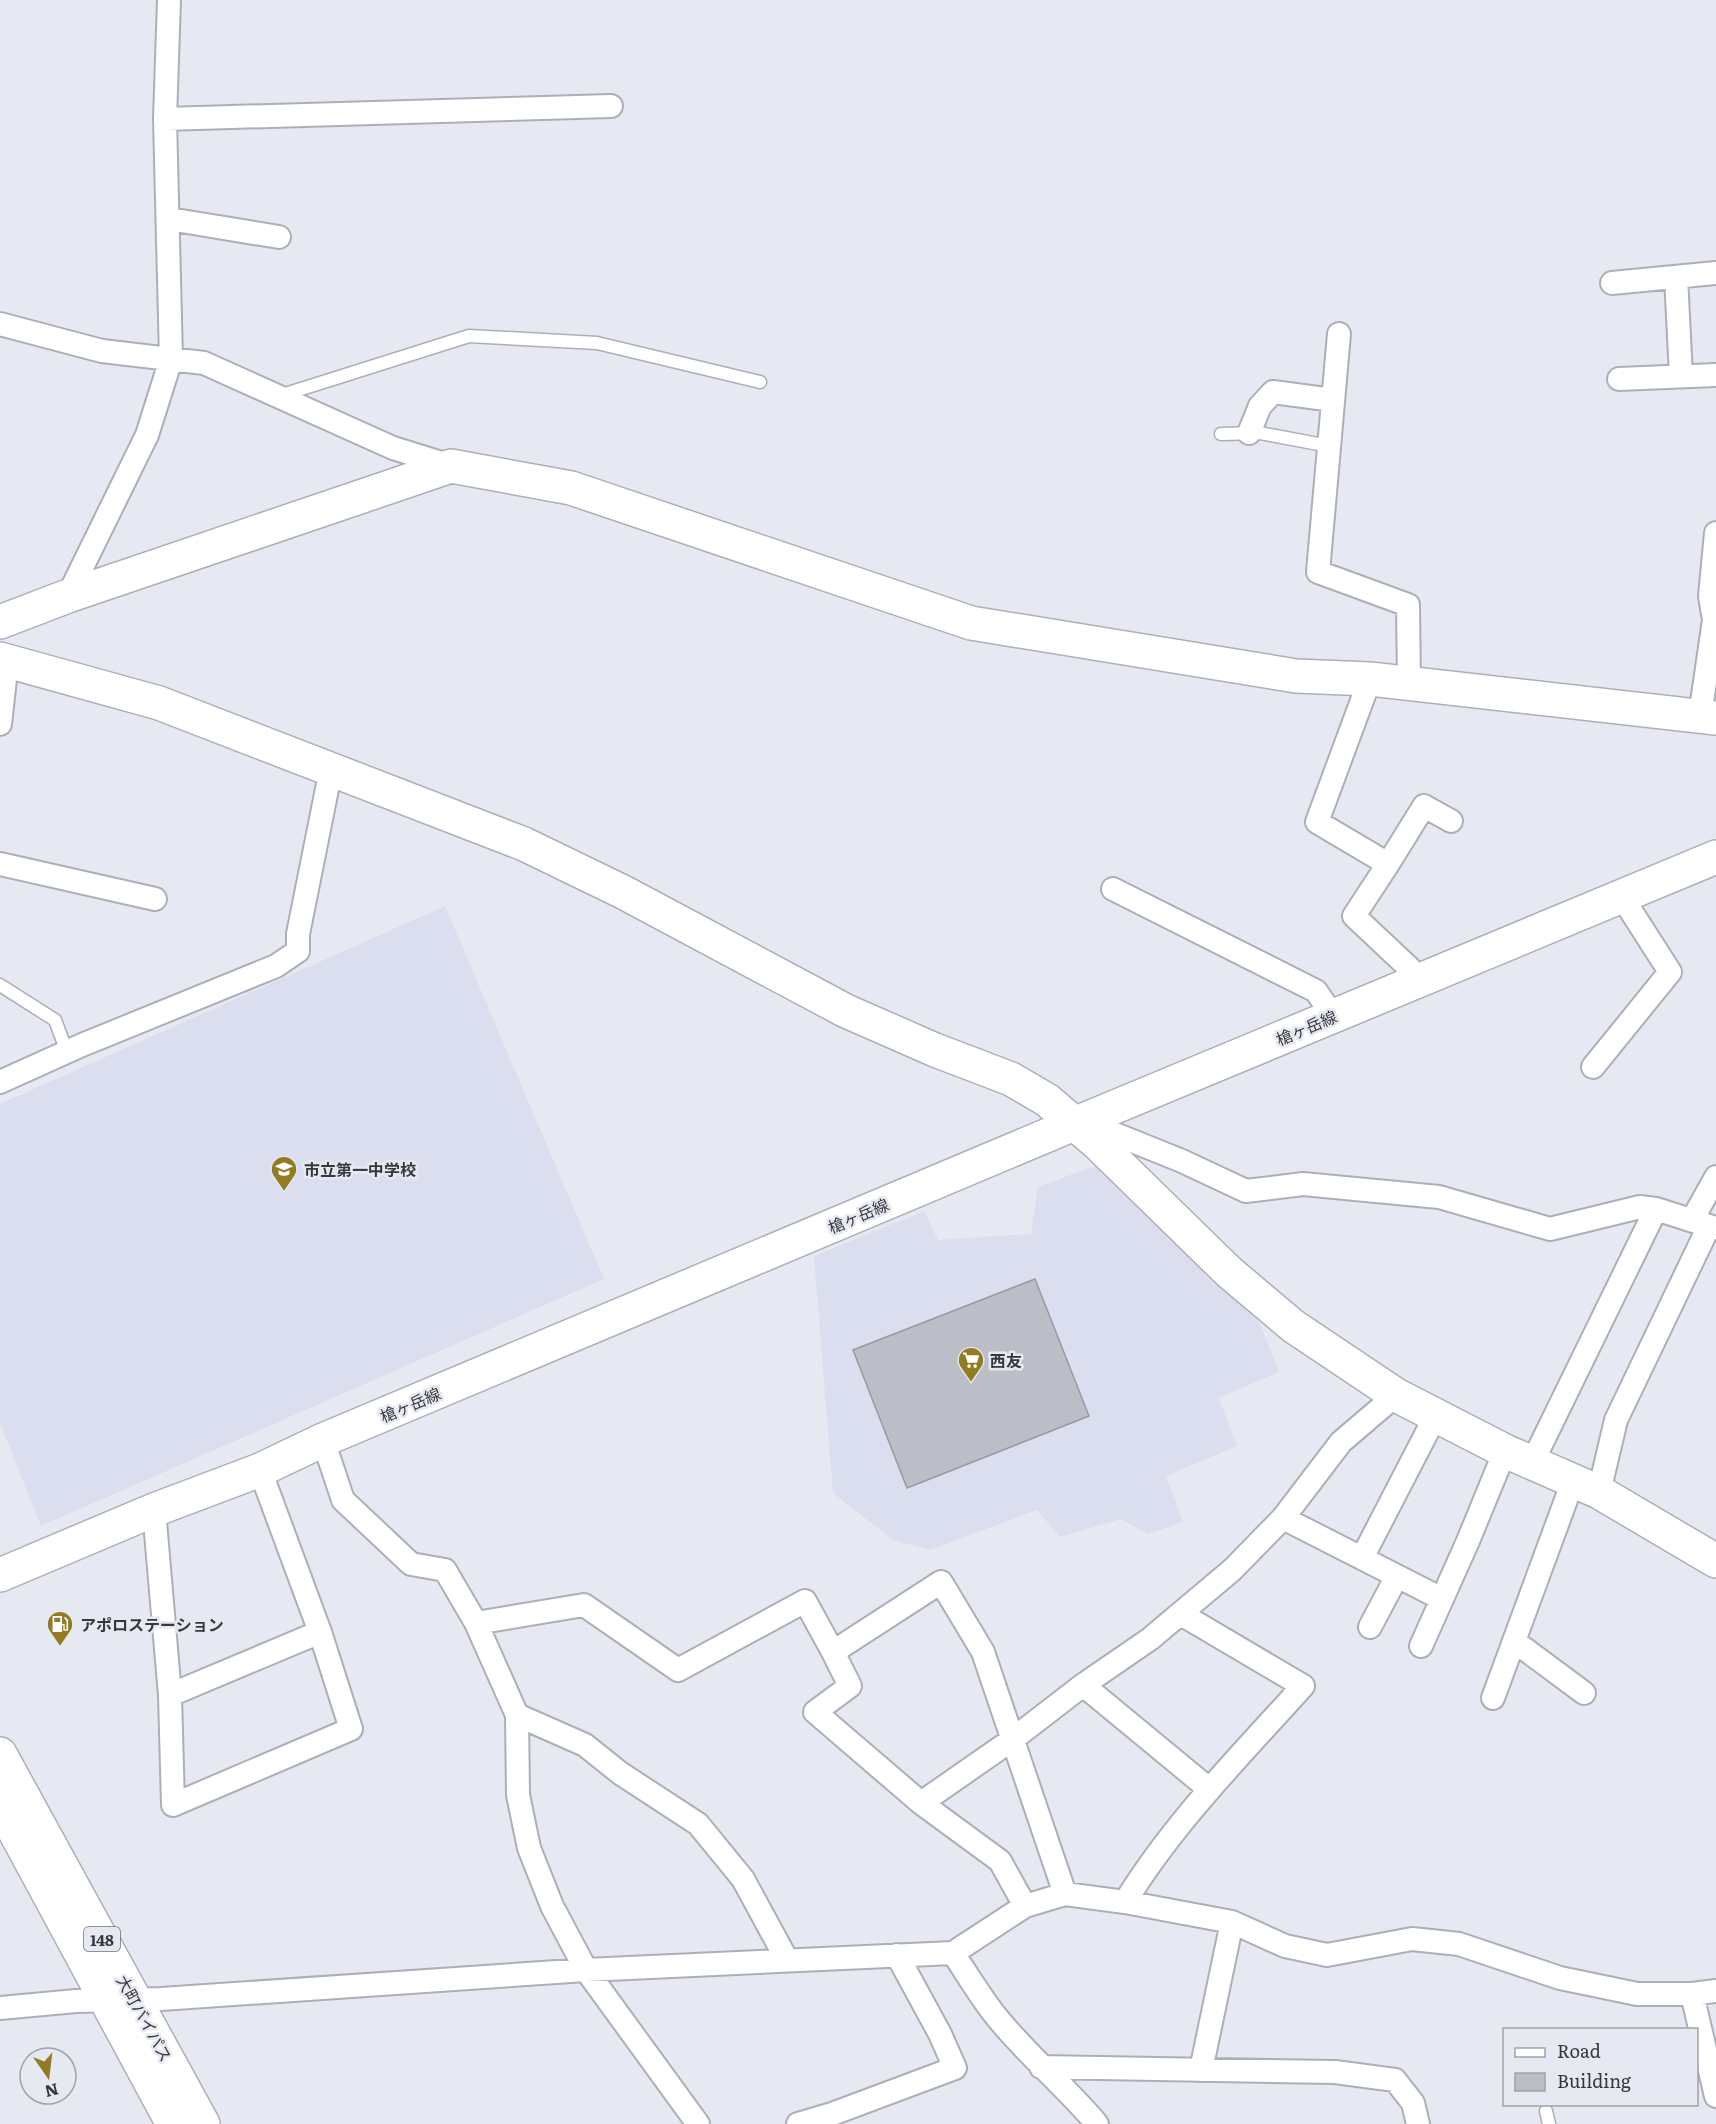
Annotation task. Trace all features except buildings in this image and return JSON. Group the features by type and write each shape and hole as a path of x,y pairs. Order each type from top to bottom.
{"main road":[{"path":"0,622 68,596 451,466 571,488 971,623 1296,676 1370,679 1708,717"},
{"path":"4,660 159,703 525,844 623,892 846,1011 935,1050 1011,1079 1047,1100 1097,1143 1229,1272 1293,1326 1396,1395 1519,1457 1586,1487 1716,1562"},
{"name":"槍ヶ岳線","path":"0,1575 154,1510 260,1470 323,1440 1716,857"},
{"name":"大町バイパス","path":"0,1754 120,2000 173,2124"},
{"name":"大町バイパス","path":"0,1804 120,2000 203,2124"}],"street":[{"path":"68,596 147,435 171,359 165,119 166,1"},
{"path":"165,119 611,106"},
{"path":"169,219 279,237"},
{"path":"1612,284 1716,273"},
{"path":"1676,277 1681,376"},
{"path":"0,324 102,351 204,363 393,448 451,466"},
{"path":"1339,334 1318,572 1408,605 1409,683"},
{"path":"1619,379 1716,375"},
{"path":"1249,433 1260,406 1273,392 1333,400"},
{"path":"1708,717 1714,621 1710,596 1716,533"},
{"path":"0,724 4,660"},
{"path":"1370,679 1317,822 1388,864"},
{"path":"0,1082 276,966 298,951 298,934 331,769"},
{"path":"1422,979 1354,916 1424,806 1451,821"},
{"path":"0,864 155,899"},
{"path":"1113,889 1316,991 1333,1016"},
{"path":"1593,1067 1670,972 1622,897"},
{"path":"1074,1124 1115,1134 1182,1161 1246,1191 1303,1184 1439,1197 1550,1229 1640,1207 1656,1209 1706,1225"},
{"path":"1493,1698 1514,1641 1706,1225 1716,1177"},
{"path":"1421,1646 1442,1599 1656,1209"},
{"path":"921,1803 1013,1739 1181,1614 1232,1570 1283,1518 1341,1442 1396,1395"},
{"path":"1362,1558 1436,1415"},
{"path":"323,1440 343,1500 411,1564 446,1570 476,1623 517,1715 518,1795 528,1848 552,1906 586,1970 698,2124"},
{"path":"154,1510 170,1695 173,1805 351,1729 320,1632 260,1470"},
{"path":"1283,1518 1442,1599"},
{"path":"1370,1627 1397,1576"},
{"path":"833,1652 941,1582 983,1652 1065,1894"},
{"path":"476,1623 584,1605 678,1670 805,1601 850,1686 815,1712 921,1803 1000,1861 1025,1906"},
{"path":"1125,1902 1209,1789 1304,1686 1181,1614"},
{"path":"170,1695 320,1632"},
{"path":"1514,1641 1584,1694"},
{"path":"1083,1685 1209,1789"},
{"path":"517,1715 585,1745 620,1773 698,1824 743,1879 787,1960"},
{"path":"0,2008 586,1970 952,1953 1025,1906 1065,1894 1125,1902 1232,1922 1285,1946 1327,1955 1412,1939 1459,1944 1571,1980 1637,1994 1692,1994 1716,1991"},
{"path":"1201,2070 1232,1922"},
{"path":"952,1953 995,2015 1041,2067 1078,2101 1097,2124"},
{"path":"798,2124 832,2114 955,2068 940,2034 897,1955"},
{"path":"1692,1994 1716,2096"},
{"path":"1041,2067 1335,2072 1395,2079 1413,2103 1418,2124"}],"lane":[{"path":"278,396 469,336 597,342 760,382"},
{"path":"1221,434 1260,433 1329,446"},
{"path":"0,985 55,1020 67,1052"},
{"path":"1546,2110 1549,2124"}],"shaded area":[{"name":"市立第一中学校","path":"445,906 604,1279 41,1526 0,1423 0,1104"},
{"path":"1097,1165 1260,1324 1279,1372 1219,1398 1237,1446 1166,1476 1183,1522 1148,1534 1121,1519 1060,1537 1037,1510 930,1550 893,1540 833,1493 814,1256 924,1211 938,1240 1031,1234 1038,1187"}],"place":[{"name":"市立第一中学校","path":"284,1192"},
{"name":"西友","path":"971,1383"},
{"name":"アポロステーション","path":"60,1647"}]}
